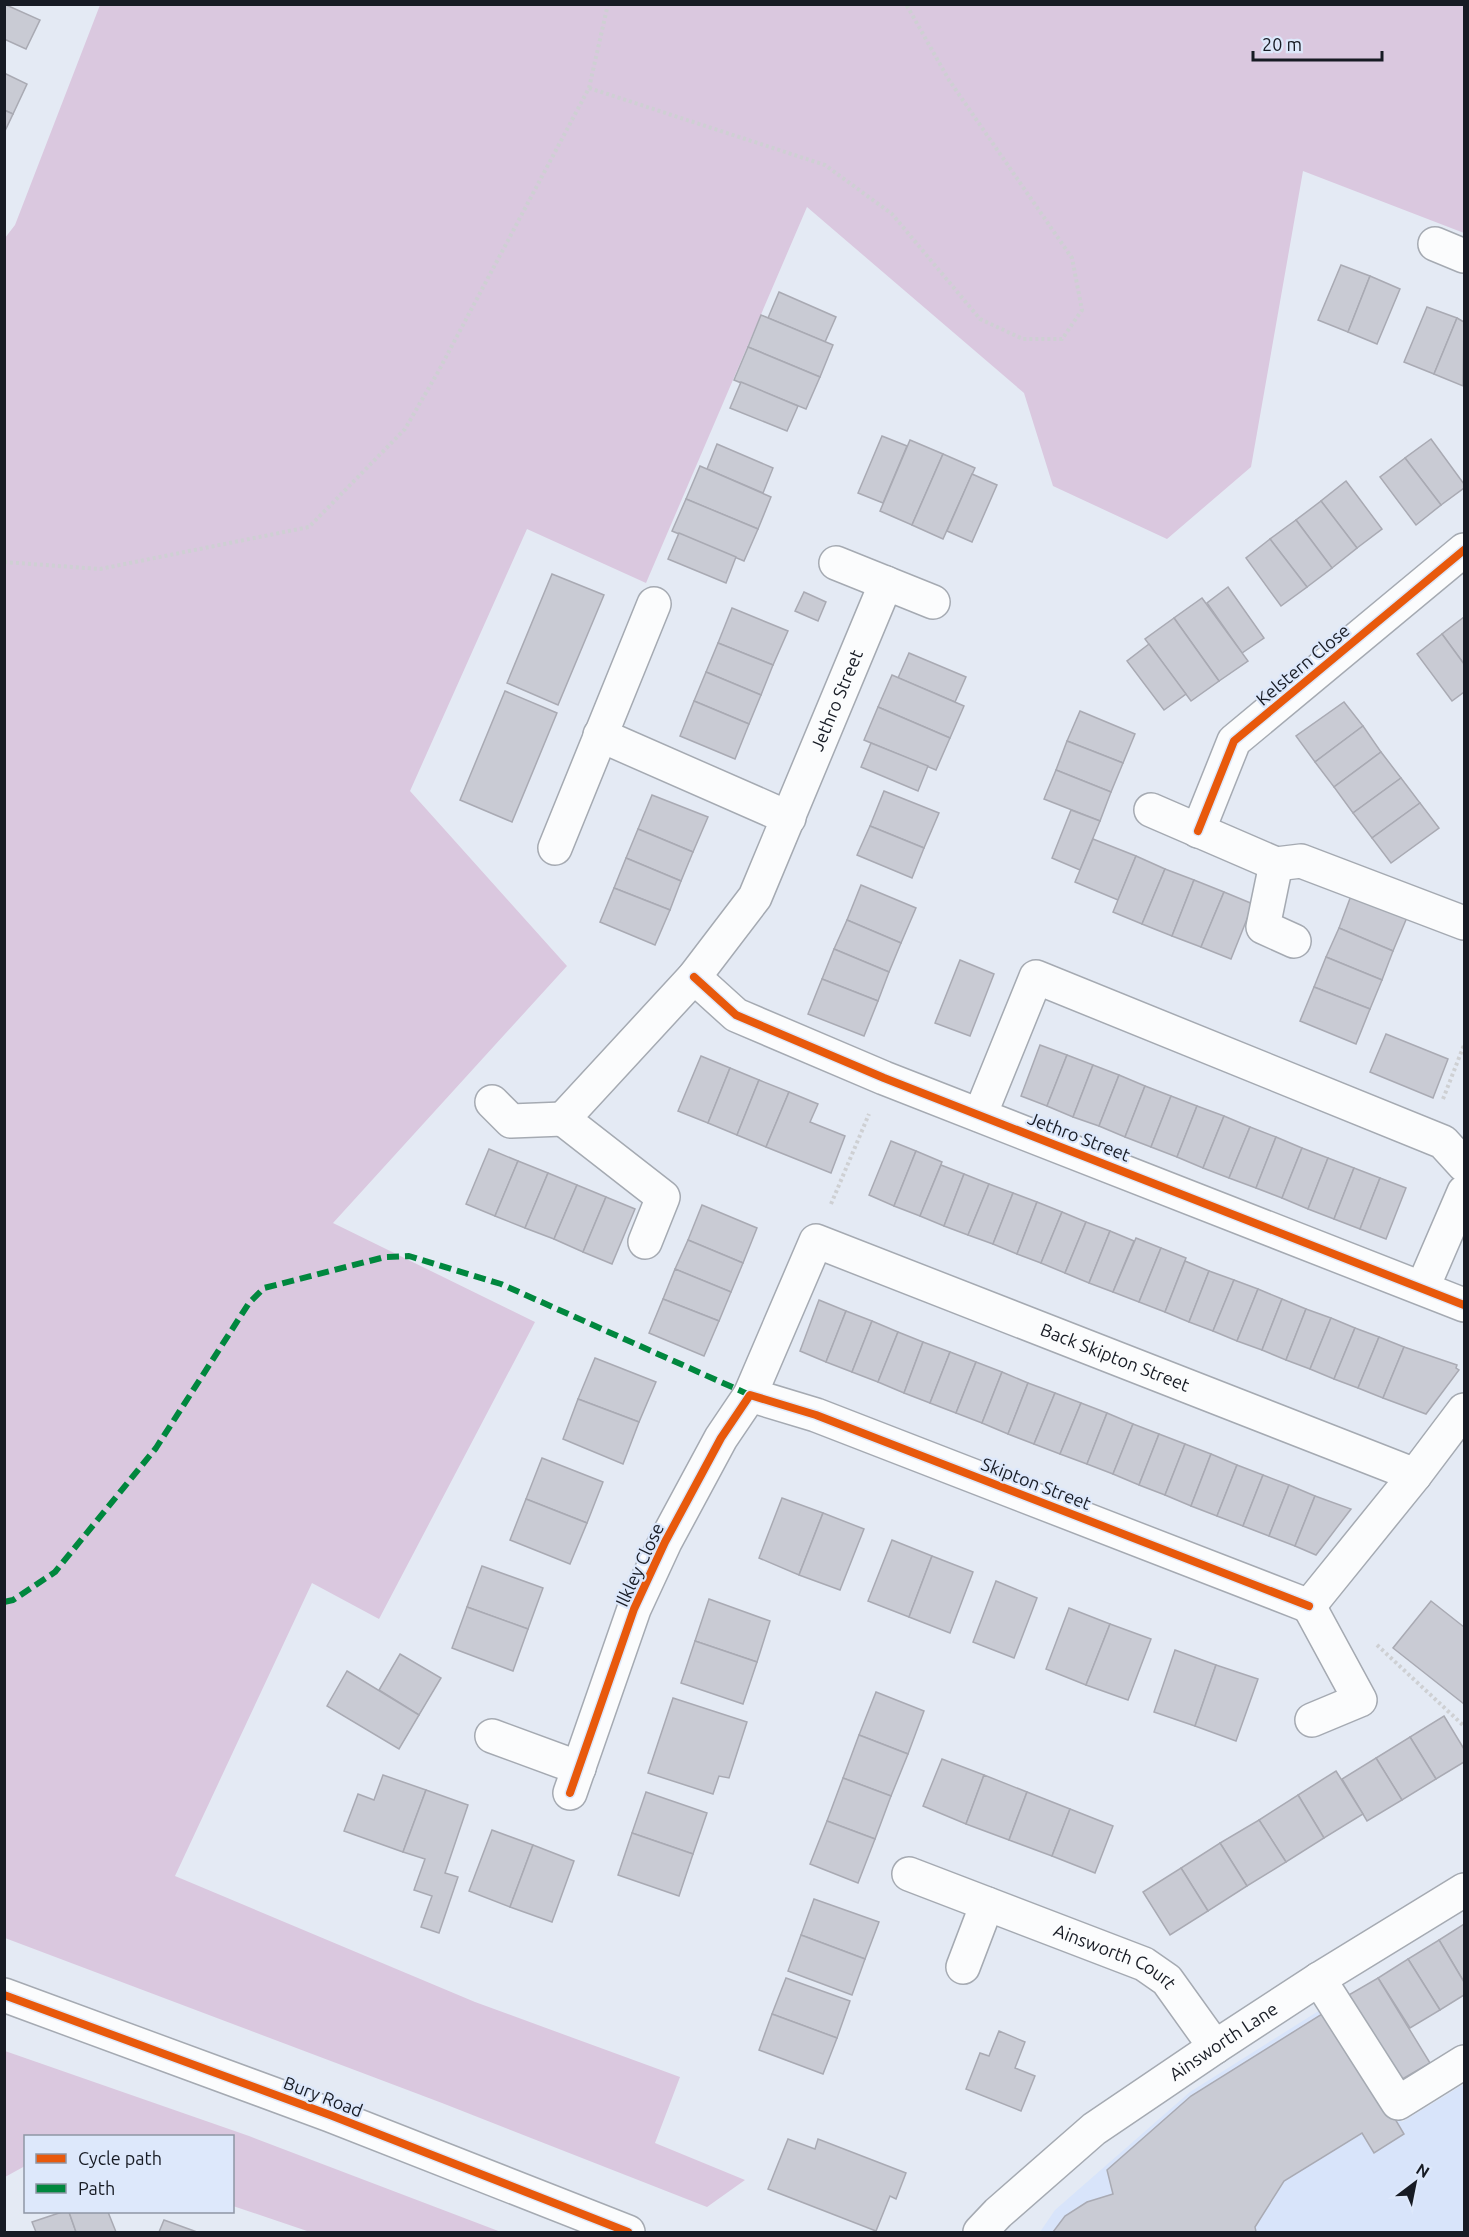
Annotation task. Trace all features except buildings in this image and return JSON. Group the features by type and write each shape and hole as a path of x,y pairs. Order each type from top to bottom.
{"street":[{"name":"Kelstern Close","path":"1198,831 1234,741 1464,550"},
{"path":"836,563 933,602"},
{"name":"Jethro Street","path":"563,1119 694,977 755,897 886,583"},
{"path":"555,848 654,604"},
{"path":"600,735 789,818"},
{"path":"1151,810 1276,864 1301,861 1464,923"},
{"path":"1276,864 1263,927 1294,941"},
{"name":"Jethro Street","path":"694,977 736,1015 884,1078 1423,1287 1464,1305"},
{"path":"980,1115 1036,977 1443,1142 1464,1165"},
{"path":"492,1102 511,1121 563,1119 663,1197 645,1242"},
{"path":"1423,1287 1464,1192"},
{"name":"Ilkley Close","path":"492,1736 574,1781 634,1609 665,1542 715,1448 750,1395 816,1241"},
{"name":"Back Skipton Street","path":"816,1241 1415,1475"},
{"name":"Skipton Street","path":"750,1395 816,1415 1309,1606"},
{"path":"1312,1720 1360,1701 1309,1606 1415,1475 1464,1410"},
{"name":"Ainsworth Court","path":"909,1874 1144,1964 1167,1980 1215,2047"},
{"name":"Ainsworth Lane","path":"991,2226 1094,2130 1319,1979 1464,1890"},
{"path":"963,1967 987,1904"},
{"path":"1319,1979 1398,2103 1464,2062"},
{"name":"Bury Road","path":"4,1995 330,2115 628,2232"}],"path":[{"path":"4,562 100,569 309,527 405,429 438,372 589,88 608,4"},
{"path":"589,88 825,165 892,214 980,319 1023,339 1062,339 1082,310 1072,258 949,80 906,4"},
{"path":"1428,1136 1464,1045"},
{"path":"816,1241 884,1078"},
{"path":"1373,1641 1464,1726"}],"shaded area":[{"path":"100,5 1464,5 1464,233 1303,171 1251,467 1167,539 1053,486 1024,393 807,207 646,583 527,529 410,791 567,966 333,1223 535,1322 379,1619 312,1583 175,1876 475,2002 680,2077 655,2143 745,2180 707,2207 442,2103 5,1938 5,238 15,225"},
{"path":"1328,2005 1402,2122 1464,2084 1464,2232 1040,2232 1055,2210 1190,2092"},
{"path":"5,2051 249,2136 501,2232 310,2232 234,2206 234,2135 24,2135 24,2167 5,2177"}],"marked path":[{"path":"4,1602 13,1600 55,1572 156,1448 249,1303 264,1288 385,1257 409,1256 501,1284 750,1395"}],"cycle path":[{"path":"1198,831 1234,741 1464,550"},
{"path":"694,977 736,1015 884,1078 1464,1305"},
{"path":"570,1793 634,1609 665,1542 721,1438 750,1395 816,1415 1309,1606"},
{"path":"4,1995 330,2115 628,2232"}]}
